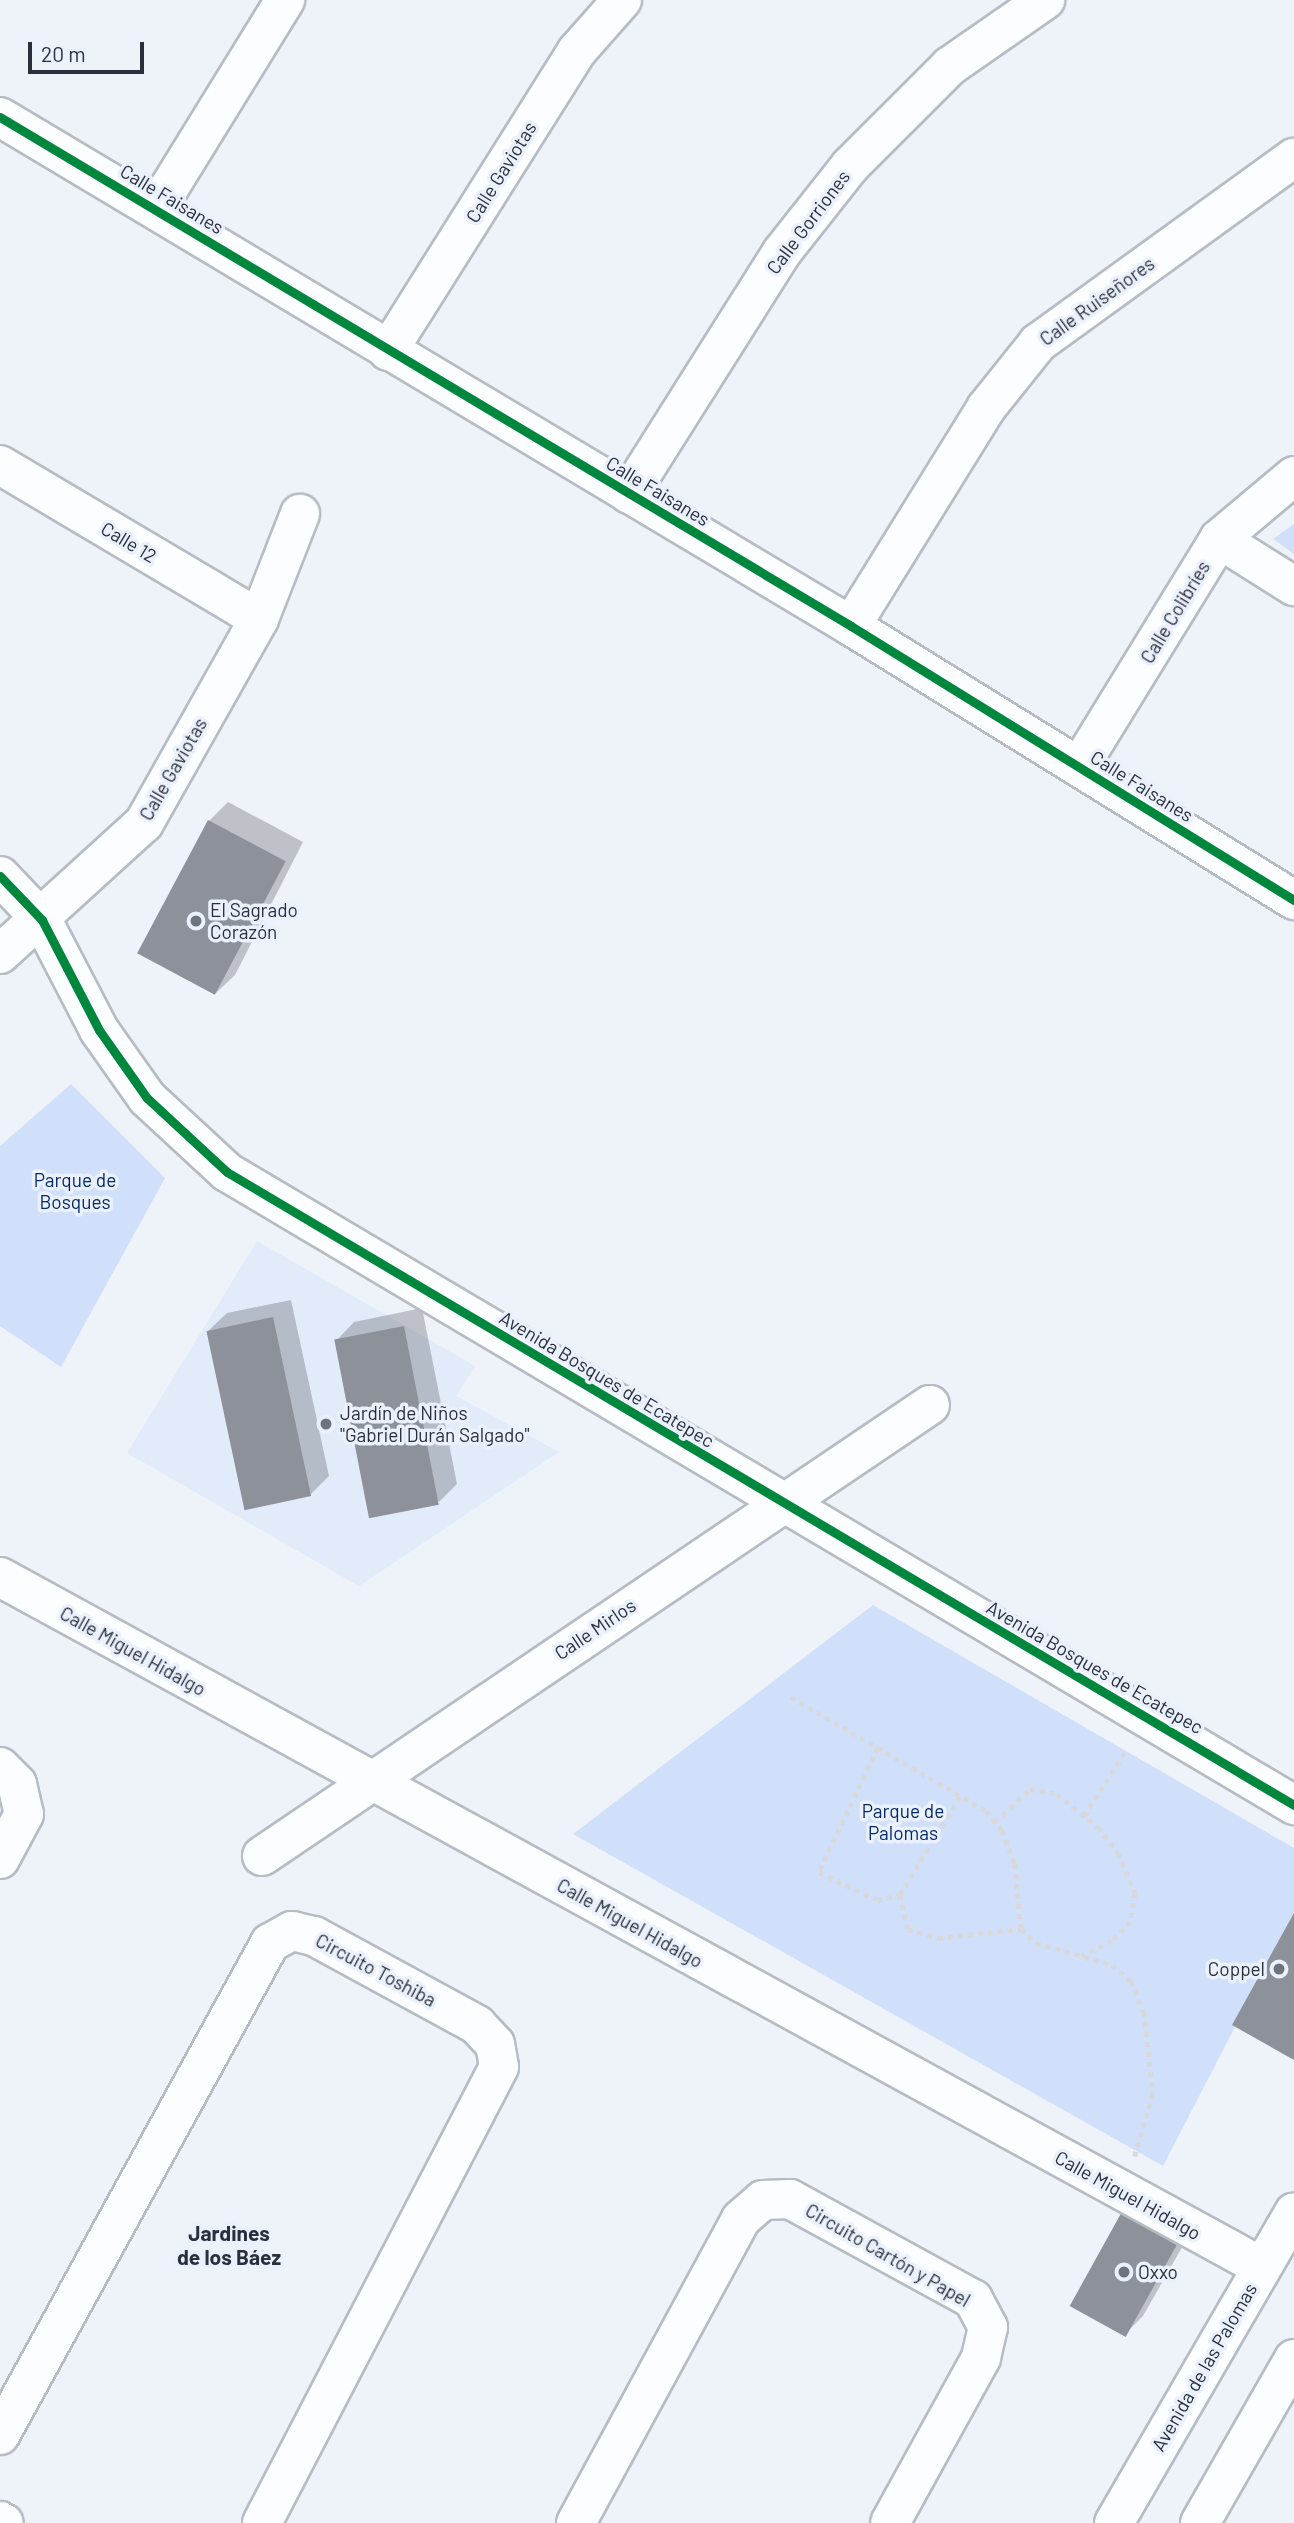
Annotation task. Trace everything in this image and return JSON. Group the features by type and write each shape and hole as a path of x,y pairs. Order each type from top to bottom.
{"street":[{"path":"156,209 285,0"},
{"name":"Calle Gaviotas","path":"388,351 577,51 622,0"},
{"name":"Calle Gorriones","path":"629,494 782,251 850,166 950,66 1045,0"},
{"name":"Calle Faisanes","path":"0,117 851,626 1294,900"},
{"name":"Calle Ruiseñores","path":"851,626 986,408 1038,344 1294,158"},
{"name":"Calle 12","path":"0,465 259,619"},
{"name":"Calle Colibríes","path":"1079,767 1219,539 1294,476"},
{"name":"Calle Gaviotas","path":"0,954 42,920 144,823 259,619 300,514"},
{"path":"1219,539 1294,586"},
{"name":"Avenida Bosques de Ecatepec","path":"0,876 42,920 99,1030 147,1098 227,1172 781,1504 1294,1805"},
{"name":"Calle Mirlos","path":"262,1856 368,1781 930,1405"},
{"name":"Calle Miguel Hidalgo","path":"0,1577 368,1781 1262,2267"},
{"path":"0,1767 17,1784 24,1814 0,1859"},
{"name":"Circuito Toshiba","path":"0,2435 270,1943 292,1931 314,1936 477,2025 495,2044 499,2067 262,2523"},
{"name":"Circuito Cartón y Papel","path":"576,2523 741,2219 762,2200 790,2199 973,2299 988,2327 981,2358 890,2523"},
{"name":"Avenida de las Palomas","path":"1114,2523 1294,2212"},
{"path":"1200,2523 1284,2401 1294,2359"}],"path":[{"path":"791,1697 960,1797 995,1822 1015,1864 1021,1929 1036,1943 1112,1965 1131,1981 1144,2012 1153,2094 1147,2127 1119,2190"},
{"path":"1084,1816 1147,1718"},
{"path":"878,1748 819,1872 877,1900 900,1895"},
{"path":"995,1822 1030,1788 1057,1794 1084,1816 1118,1853 1135,1893 1131,1922 1112,1941 1080,1956"},
{"path":"960,1797 900,1895 908,1929 920,1936 1021,1929"}],"shaded area":[{"name":"Jardín de Niños \"Gabriel Durán Salgado\"","path":"257,1241 475,1366 456,1396 559,1452 359,1586 127,1453"}],"green space":[{"path":"1294,524 1294,554 1273,539"},
{"name":"Parque de Bosques","path":"71,1084 165,1178 61,1367 0,1326 0,1146"},
{"name":"Parque de Palomas","path":"873,1605 1294,1848 1294,1913 1163,2166 573,1834"}],"building":[{"path":"208,820 286,861 215,995 137,953"},
{"path":"273,1317 311,1496 245,1510 206,1331"},
{"path":"404,1326 439,1505 369,1518 334,1340"},
{"name":"Coppel","path":"1294,1913 1294,2060 1232,2025"},
{"name":"Oxxo","path":"1124,2208 1180,2239 1126,2337 1070,2306"}],"cycle path":[{"path":"0,117 851,626 1294,900"},
{"path":"0,876 42,920 99,1030 147,1098 227,1172 1294,1805"}],"place":[{"name":"El Sagrado Corazón","path":"196,921"},
{"name":"Jardín de Niños \"Gabriel Durán Salgado\"","path":"326,1424"},
{"name":"Coppel","path":"1279,1969"},
{"name":"Oxxo","path":"1124,2272"}],"district":[{"name":"Jardines de los Báez","path":"229,2245"}]}
